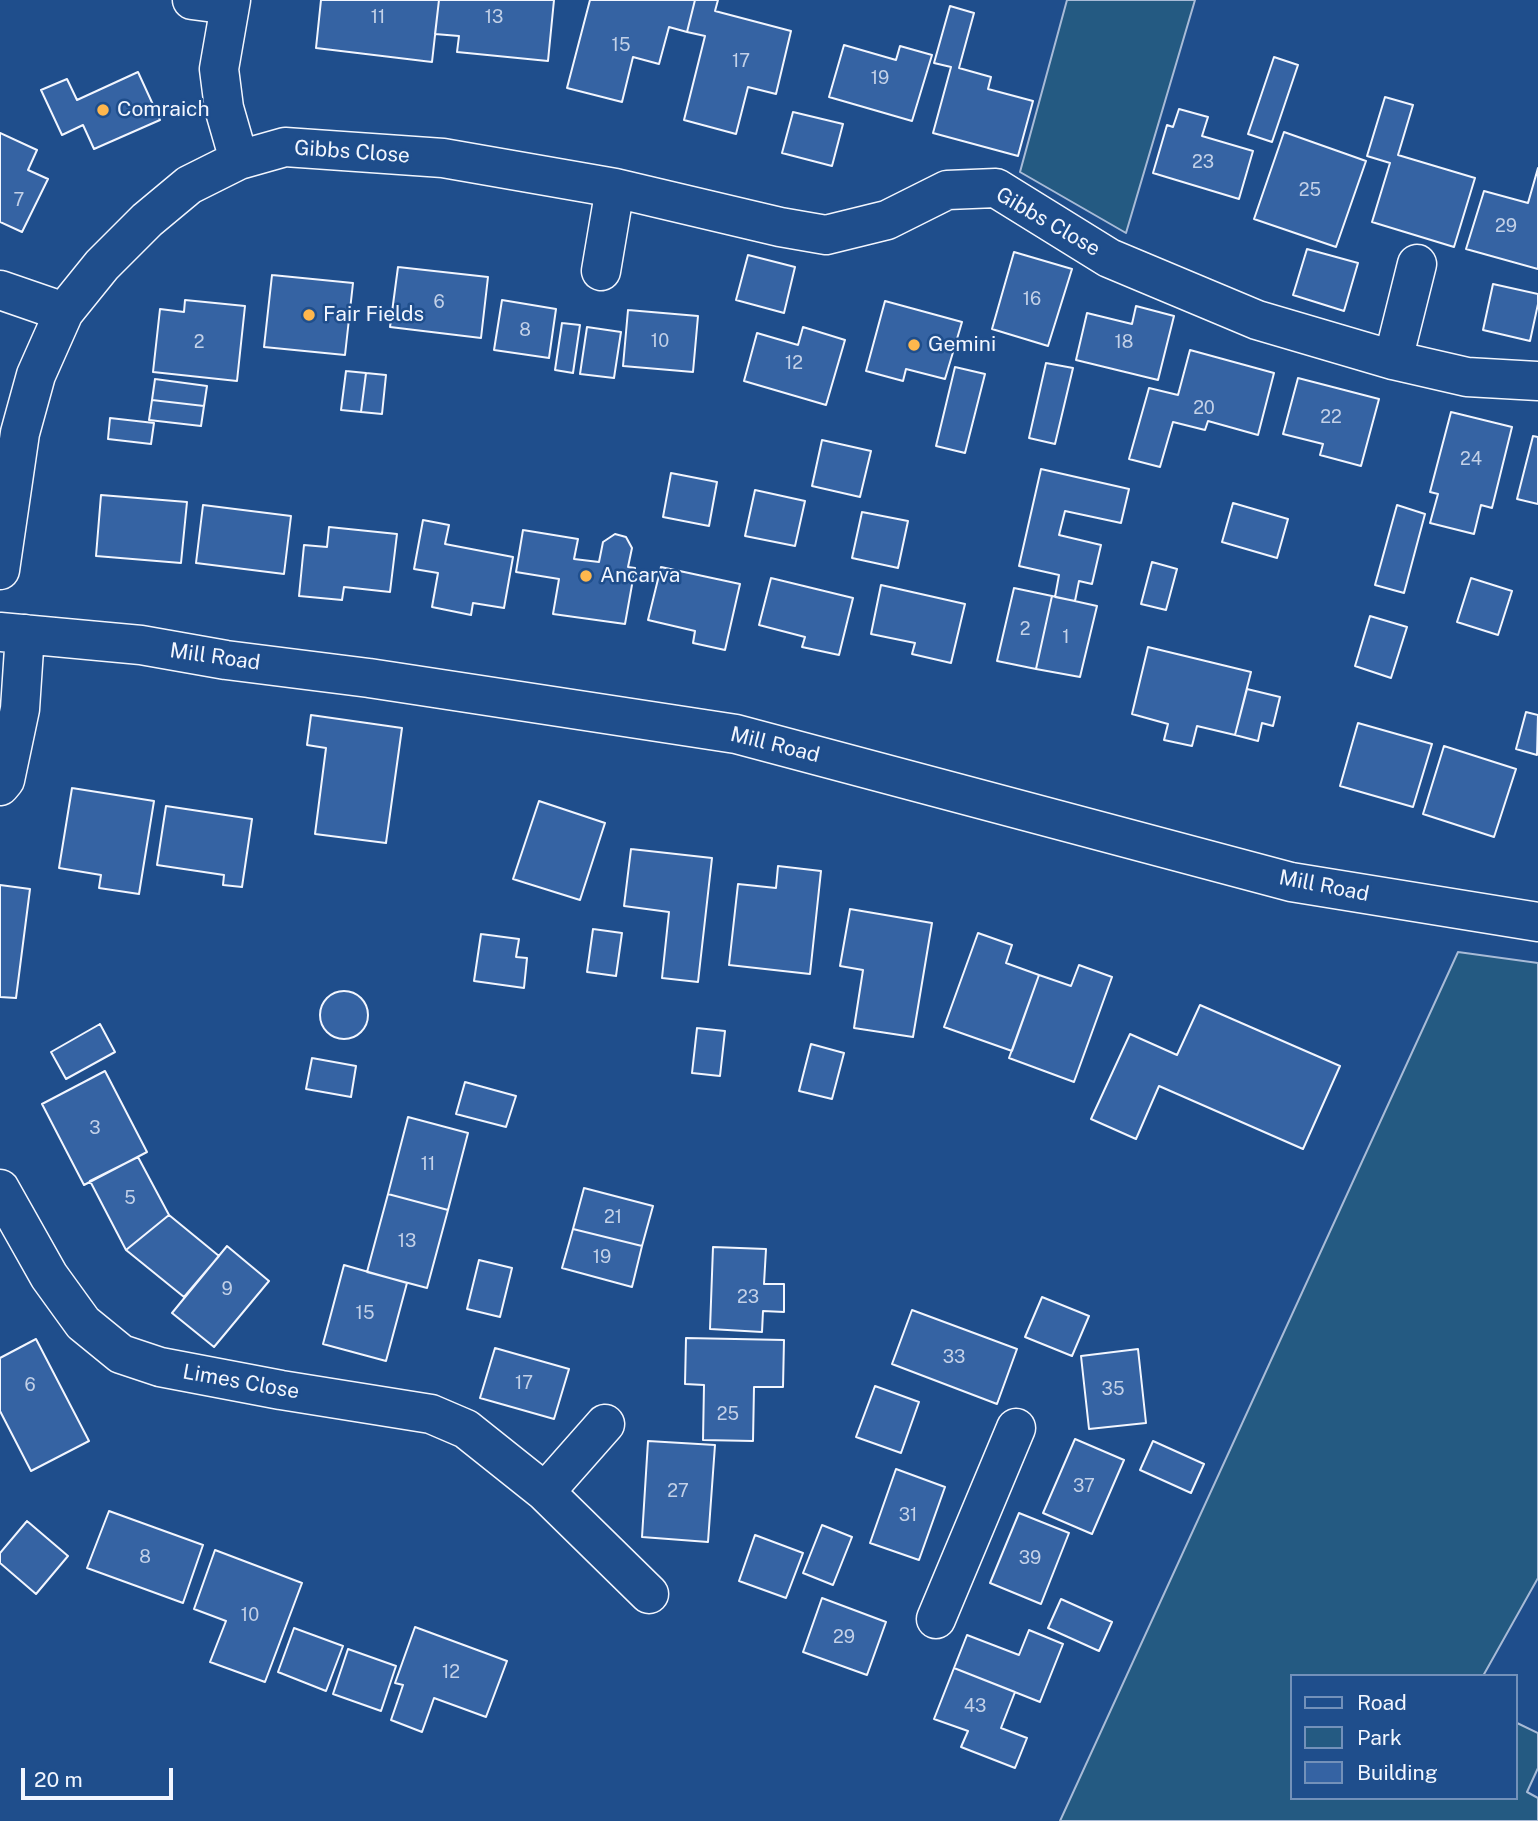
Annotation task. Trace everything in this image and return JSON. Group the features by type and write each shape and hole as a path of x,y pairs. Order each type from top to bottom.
{"street":[{"path":"191,0 231,2 219,69 223,108 239,160"},
{"name":"Gibbs Close","path":"0,570 20,433 36,375 64,312 102,265 147,220 189,185 239,160 285,147 430,157 615,188 780,227 826,235 887,220 947,190 996,188 1109,258 1256,320 1393,360 1466,377 1538,381"},
{"path":"601,271 615,188"},
{"path":"1393,360 1417,264"},
{"path":"0,290 64,312"},
{"path":"0,786 5,780 20,709 13,633"},
{"name":"Mill Road","path":"13,633 141,645 226,660 369,678 736,734 1291,882 1538,922"},
{"name":"Limes Close","path":"0,1189 49,1276 83,1323 121,1354 160,1367 431,1414 466,1429 545,1492 649,1594"},
{"path":"545,1492 605,1424"},
{"path":"936,1619 1016,1427"}],"green space":[{"path":"1067,0 1195,0 1126,233 1020,172"},
{"path":"1458,952 1538,963 1538,1578 1484,1674 1290,1674 1290,1800 1517,1800 1517,1723 1538,1733 1538,1768 1527,1792 1538,1798 1538,1821 1060,1821"}],"building":[{"path":"321,0 439,0 432,62 316,48"},
{"path":"439,0 554,0 548,61 457,52 459,36 435,34"},
{"path":"590,0 695,0 687,32 669,27 659,64 633,57 622,102 567,88"},
{"path":"695,0 718,0 715,11 791,31 776,94 748,87 736,134 684,120 705,36 687,32"},
{"path":"950,6 974,13 959,68 991,77 988,89 1033,101 1018,156 933,133 951,67 934,63"},
{"path":"844,45 896,60 900,46 932,55 912,121 829,97"},
{"path":"1274,57 1298,65 1272,142 1248,134"},
{"name":"Comraich","path":"138,72 160,120 94,149 83,125 62,135 41,90 67,79 77,100"},
{"path":"1385,97 1413,105 1398,155 1475,178 1454,247 1372,222 1390,163 1367,156"},
{"path":"1179,109 1208,117 1202,136 1253,151 1239,199 1153,173 1167,125 1173,127"},
{"path":"793,112 843,124 832,166 782,153"},
{"path":"1284,132 1366,161 1336,247 1254,219"},
{"path":"0,133 37,150 28,170 48,179 22,232 0,222"},
{"path":"1538,168 1538,269 1466,249 1484,191 1528,203"},
{"path":"1307,249 1358,263 1344,311 1293,295"},
{"path":"1014,252 1072,269 1048,346 992,329"},
{"path":"748,255 795,267 784,313 736,300"},
{"path":"398,267 488,277 481,338 390,327"},
{"name":"Fair Fields","path":"272,275 353,283 345,355 264,347"},
{"path":"1493,284 1538,294 1530,341 1483,330"},
{"path":"185,300 245,306 237,381 153,372 160,309 184,312"},
{"path":"502,300 556,309 549,358 494,350"},
{"name":"Gemini","path":"885,301 962,322 945,379 906,369 903,381 866,371"},
{"path":"1136,306 1174,316 1158,380 1076,360 1087,313 1132,324"},
{"path":"628,310 698,316 693,372 623,366"},
{"path":"562,323 580,325 573,373 555,370"},
{"path":"587,327 621,332 614,378 580,374"},
{"path":"803,327 845,340 826,405 744,381 757,333 798,345"},
{"path":"1190,350 1274,373 1258,435 1208,421 1205,430 1173,422 1160,467 1129,459 1149,388 1178,395"},
{"path":"1046,363 1073,368 1055,444 1029,438"},
{"path":"955,367 985,374 965,453 936,446"},
{"path":"346,371 366,373 361,412 341,410"},
{"path":"366,373 386,375 382,414 361,412"},
{"path":"1298,378 1379,399 1361,466 1320,455 1323,444 1283,434"},
{"path":"155,379 207,386 204,406 152,400"},
{"path":"152,400 204,406 201,426 149,420"},
{"path":"1451,412 1512,427 1492,508 1481,505 1474,534 1430,523 1438,494 1430,492"},
{"path":"110,418 154,423 151,444 108,439"},
{"path":"1533,436 1538,437 1538,504 1517,499"},
{"path":"822,440 871,451 860,497 812,486"},
{"path":"1041,469 1129,489 1121,523 1065,511 1059,535 1101,545 1092,584 1079,581 1075,601 1055,597 1059,575 1019,566"},
{"path":"671,473 717,482 709,526 663,517"},
{"path":"755,490 805,501 795,546 745,536"},
{"path":"101,495 187,502 181,563 96,556"},
{"path":"1233,503 1288,519 1277,558 1222,542"},
{"path":"203,505 291,516 284,574 196,563"},
{"path":"1397,505 1425,514 1404,593 1375,585"},
{"path":"862,512 908,521 898,568 852,558"},
{"path":"423,520 449,525 445,544 513,557 504,608 473,603 471,615 432,607 438,573 414,569"},
{"path":"329,527 397,534 390,592 344,587 342,600 299,596 304,545 327,547"},
{"name":"Ancarva","path":"523,530 578,539 574,559 599,562 603,542 615,534 626,537 632,548 628,567 635,568 625,624 553,614 559,579 516,572"},
{"path":"1152,562 1177,569 1166,610 1141,604"},
{"path":"661,567 740,584 725,650 693,643 695,631 648,620"},
{"path":"771,578 853,598 839,655 802,647 805,637 759,625"},
{"path":"1471,578 1512,591 1498,635 1457,622"},
{"path":"881,585 965,604 951,663 912,654 915,643 871,634"},
{"path":"1014,588 1052,596 1036,669 997,661"},
{"path":"1052,596 1097,606 1080,677 1036,669"},
{"path":"1370,616 1407,627 1391,678 1355,666"},
{"path":"1148,647 1251,672 1235,735 1197,726 1192,746 1164,740 1168,724 1132,714"},
{"path":"1247,689 1280,697 1273,726 1262,723 1258,741 1235,735"},
{"path":"1526,712 1538,715 1537,755 1516,749"},
{"path":"311,715 402,728 386,843 315,834 326,748 307,745"},
{"path":"1358,723 1432,744 1413,807 1340,786"},
{"path":"1444,746 1516,769 1494,837 1423,814"},
{"path":"72,788 154,801 139,894 99,888 101,875 59,868"},
{"path":"539,801 605,823 580,900 513,879"},
{"path":"166,806 252,819 242,887 223,885 224,875 157,865"},
{"path":"631,849 712,858 698,982 662,978 669,912 624,906"},
{"path":"778,866 821,871 810,974 729,965 738,884 776,888"},
{"path":"0,885 30,889 16,998 0,997"},
{"path":"850,909 932,923 913,1037 854,1028 863,970 840,966"},
{"path":"593,929 622,933 616,976 587,972"},
{"path":"978,933 1012,945 1006,963 1039,975 1012,1051 944,1027"},
{"path":"481,934 519,939 516,957 527,958 524,988 474,981"},
{"path":"1079,965 1112,977 1074,1082 1009,1058 1039,975 1071,986"},
{"path":"344,991 361,998 368,1015 361,1032 344,1039 327,1032 320,1015 327,998"},
{"path":"1200,1005 1340,1066 1303,1149 1159,1086 1136,1139 1091,1119 1130,1034 1177,1055"},
{"path":"100,1024 115,1052 66,1079 51,1052"},
{"path":"697,1028 725,1031 720,1076 692,1073"},
{"path":"811,1044 844,1053 832,1099 799,1091"},
{"path":"312,1058 356,1066 351,1097 306,1089"},
{"path":"105,1071 147,1152 84,1185 42,1104"},
{"path":"465,1082 516,1096 506,1127 456,1114"},
{"path":"408,1117 468,1133 448,1210 388,1194"},
{"path":"138,1157 169,1215 126,1250 90,1181"},
{"path":"584,1188 653,1206 642,1246 573,1229"},
{"path":"388,1194 448,1210 427,1288 367,1272"},
{"path":"169,1215 219,1256 184,1297 126,1250"},
{"path":"573,1229 642,1246 632,1287 562,1268"},
{"path":"227,1246 269,1281 214,1347 172,1313"},
{"path":"713,1247 766,1249 764,1284 784,1284 784,1312 763,1311 762,1332 710,1329"},
{"path":"479,1260 512,1268 500,1317 467,1309"},
{"path":"344,1265 407,1283 386,1361 323,1344"},
{"path":"1042,1297 1089,1316 1072,1356 1025,1337"},
{"path":"912,1310 1017,1349 997,1404 892,1364"},
{"path":"686,1338 784,1340 783,1387 754,1387 753,1441 703,1440 704,1385 685,1384"},
{"path":"36,1339 89,1441 31,1471 0,1411 0,1358"},
{"path":"495,1348 569,1369 554,1419 480,1398"},
{"path":"1138,1349 1146,1423 1089,1429 1081,1356"},
{"path":"875,1386 919,1402 901,1453 856,1437"},
{"path":"1075,1439 1124,1460 1092,1534 1043,1513"},
{"path":"648,1441 715,1445 708,1542 642,1537"},
{"path":"1153,1441 1204,1464 1191,1493 1140,1470"},
{"path":"896,1469 945,1487 919,1560 870,1543"},
{"path":"109,1511 203,1545 183,1603 87,1568"},
{"path":"1019,1513 1069,1533 1041,1604 990,1583"},
{"path":"27,1521 68,1556 36,1594 0,1563 0,1553"},
{"path":"822,1525 852,1537 833,1585 803,1573"},
{"path":"755,1535 803,1553 786,1598 739,1581"},
{"path":"215,1550 302,1583 265,1682 210,1662 226,1621 194,1609"},
{"path":"822,1598 886,1622 867,1675 803,1652"},
{"path":"1061,1599 1112,1622 1099,1651 1048,1628"},
{"path":"415,1627 507,1661 486,1717 434,1698 422,1732 391,1720 403,1685 395,1683"},
{"path":"294,1628 343,1646 326,1691 278,1672"},
{"path":"1029,1630 1063,1644 1040,1702 954,1668 967,1635 1019,1655"},
{"path":"348,1649 396,1666 381,1711 333,1694"},
{"path":"954,1668 1015,1692 1001,1728 1027,1738 1015,1768 961,1747 968,1731 934,1719"}],"place":[{"name":"Comraich","path":"103,110"},
{"name":"Fair Fields","path":"309,315"},
{"name":"Gemini","path":"914,345"},
{"name":"Ancarva","path":"586,576"}]}
